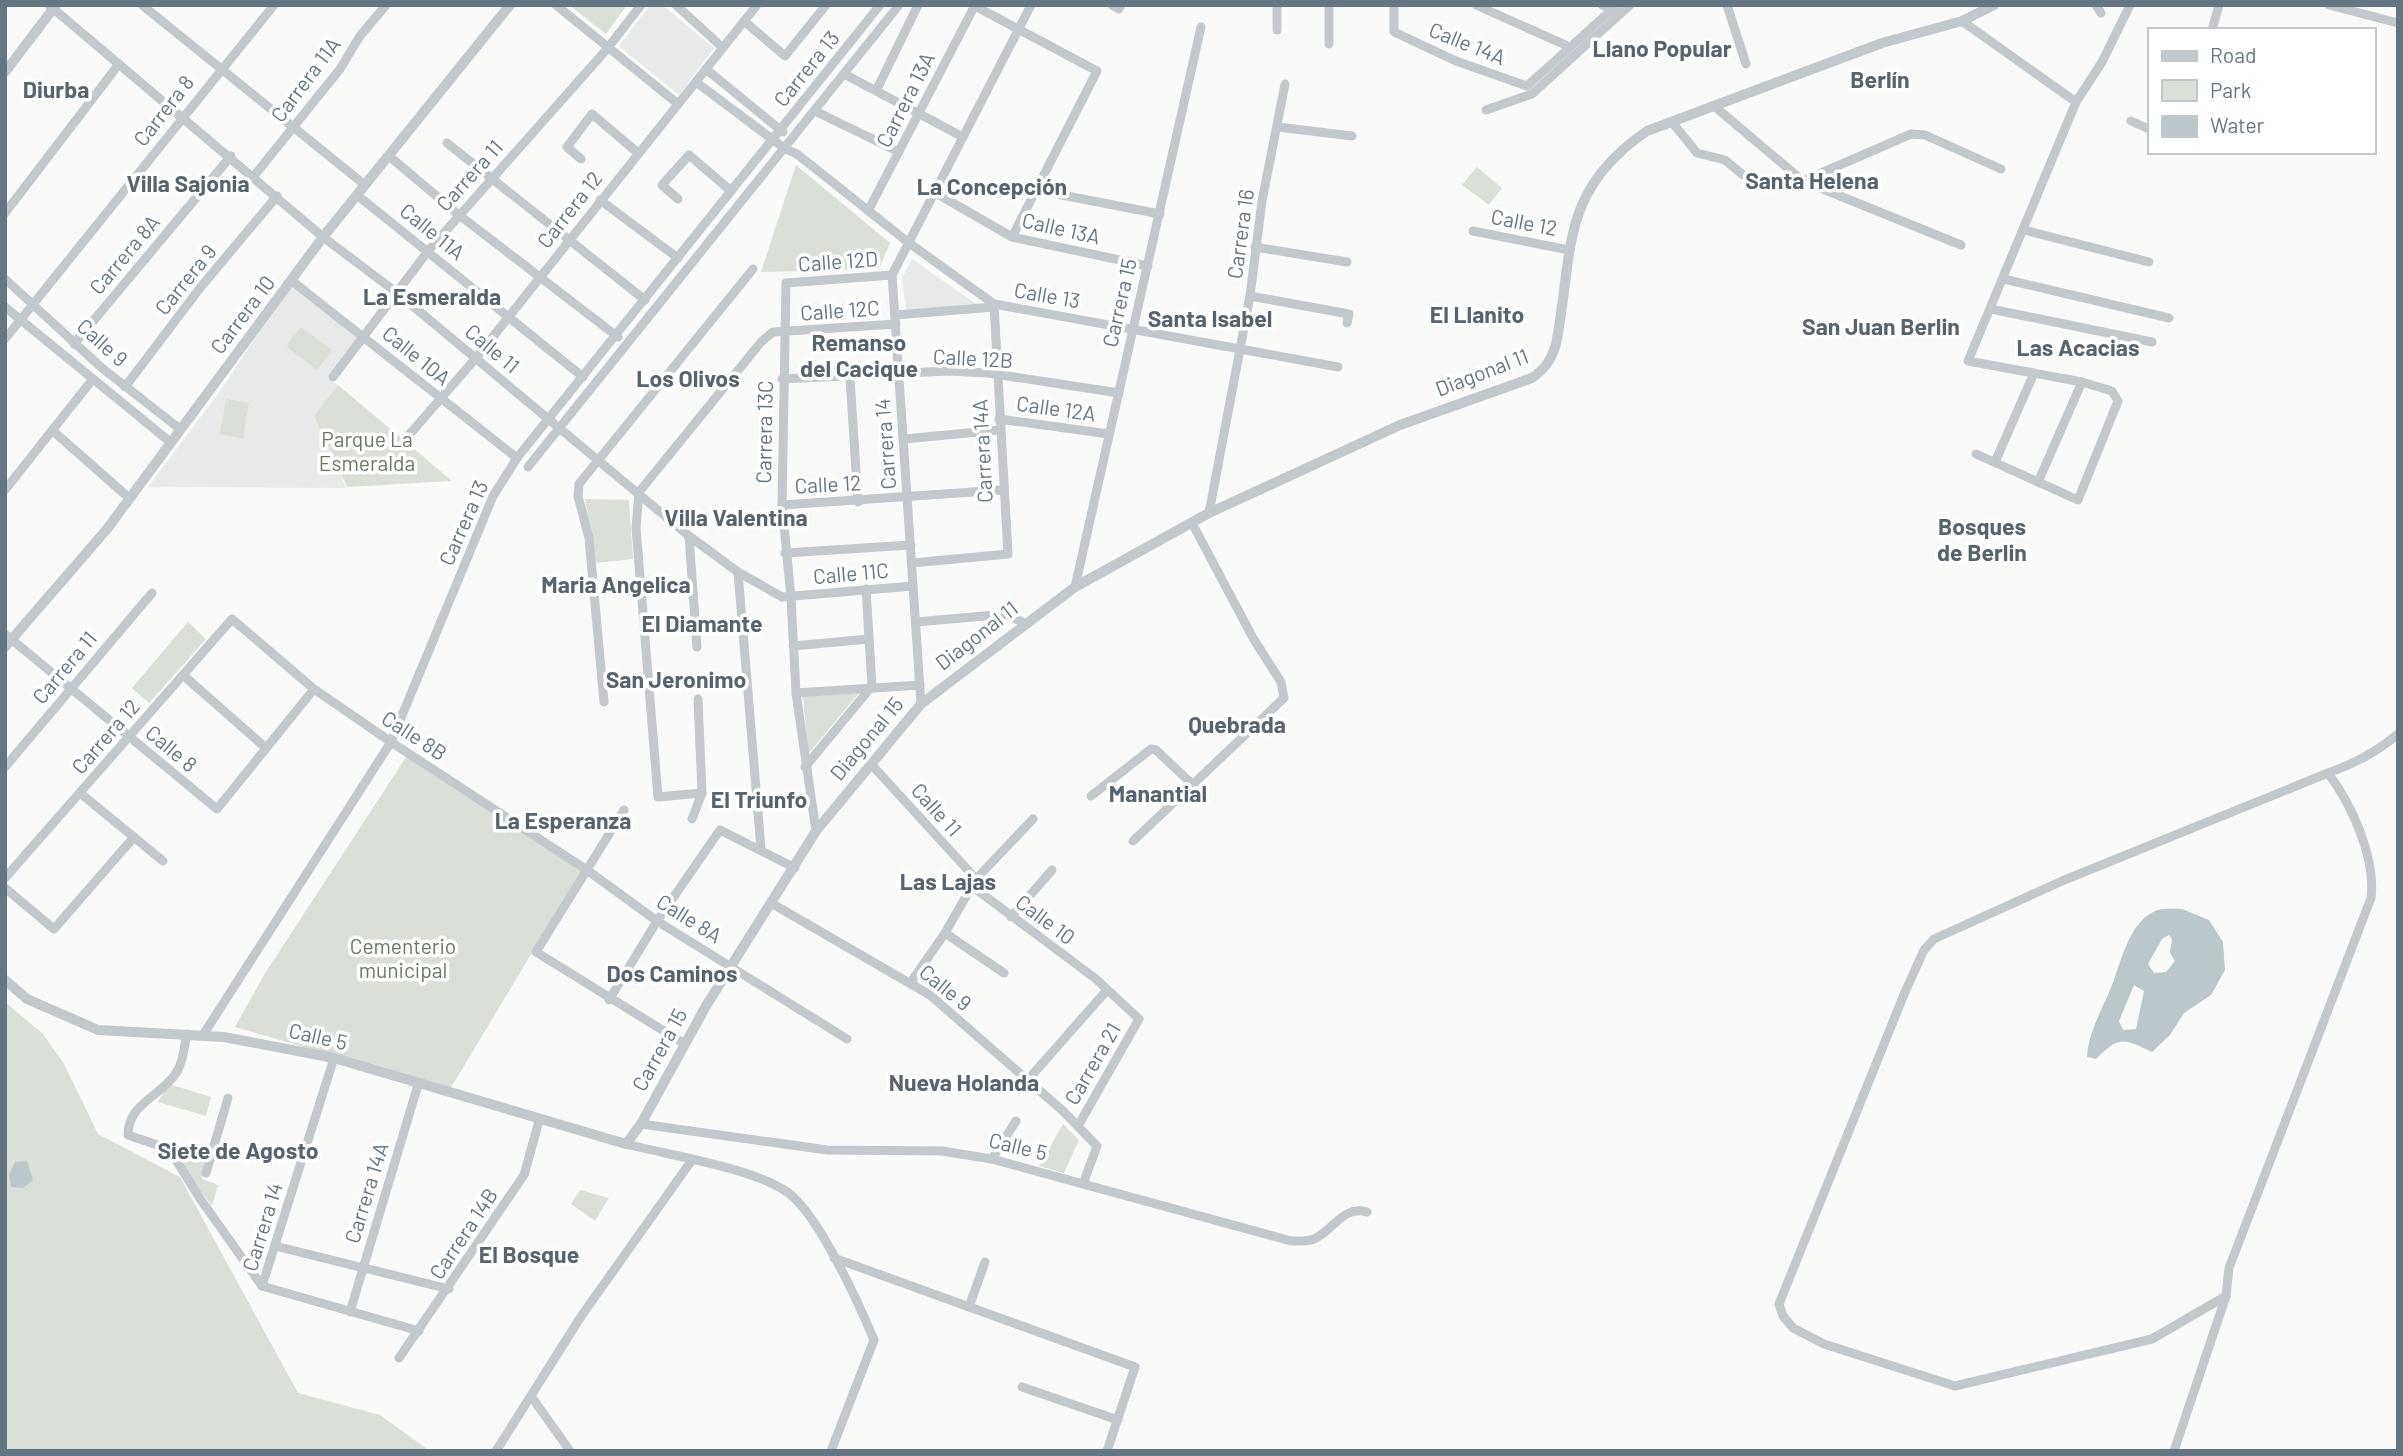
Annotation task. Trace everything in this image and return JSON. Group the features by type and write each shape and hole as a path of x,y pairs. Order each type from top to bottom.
{"street":[{"path":"142,5 365,185"},
{"name":"Carrera 8","path":"5,339 221,67 274,5"},
{"name":"Carrera 11A","path":"254,176 386,5"},
{"name":"Carrera 10","path":"7,640 107,529 169,441 323,237 510,5"},
{"path":"556,5 678,104"},
{"name":"Carrera 11","path":"333,377 428,251 607,49 641,5"},
{"path":"676,5 723,48"},
{"name":"Carrera 12","path":"409,435 476,358 757,5"},
{"path":"744,21 785,56 826,5"},
{"name":"Carrera 13","path":"203,1035 391,742 493,496 517,458 618,337 880,5"},
{"name":"Carrera 13","path":"528,467 899,5"},
{"path":"877,89 918,5"},
{"path":"974,5 1097,71 1012,237"},
{"name":"Carrera 13A","path":"868,211 974,5"},
{"path":"892,275 1031,5"},
{"path":"1277,5 1277,30"},
{"path":"1329,5 1329,44"},
{"name":"Calle 14A","path":"1394,5 1394,32 1456,61 1527,86 1570,47"},
{"path":"1476,5 1570,47 1615,8"},
{"path":"1602,5 1615,8"},
{"path":"1486,110 1532,94 1630,5"},
{"path":"1727,5 1746,64"},
{"path":"1976,454 2078,500 2118,401 2112,391 2081,382 1968,361 2076,102 2102,62 2130,5"},
{"path":"2213,28 2219,5"},
{"path":"2329,5 2398,23"},
{"path":"5,72 53,6"},
{"name":"Calle 11","path":"53,6 323,237 396,292 689,536 771,592 791,597"},
{"name":"Diagonal 11","path":"921,704 1024,623 1075,587 1209,513 1400,425 1532,378 1541,372 1551,359 1556,344 1569,250 1580,206 1618,154 1647,131 1882,43 1962,20 1992,6"},
{"path":"1962,20 2076,102"},
{"name":"Carrera 15","path":"1075,587 1201,27"},
{"path":"5,213 119,64"},
{"name":"Calle 13","path":"706,69 791,140 797,154"},
{"path":"844,74 877,89 963,137"},
{"name":"Calle 13","path":"696,82 784,148 797,154 994,306 1239,347 1338,367"},
{"name":"Carrera 16","path":"1209,513 1250,296 1255,247 1285,84"},
{"path":"1714,106 1804,181 1961,245"},
{"path":"814,110 899,152"},
{"path":"581,159 567,147 592,114 638,153"},
{"path":"2131,121 2148,129"},
{"path":"1672,122 1697,153 1725,160 1743,175"},
{"path":"1278,128 1352,136"},
{"path":"1804,181 1911,134 1924,135 2001,169"},
{"path":"447,143 645,300"},
{"path":"678,199 662,185 689,155 732,191"},
{"name":"Carrera 8A","path":"74,344 231,156"},
{"path":"388,156 459,215 618,337"},
{"path":"1036,190 1160,214"},
{"name":"Calle 13A","path":"934,192 1012,237 1148,266"},
{"name":"Calle 11A","path":"357,195 583,377"},
{"name":"Carrera 9","path":"125,387 200,288 277,196"},
{"path":"600,200 678,258"},
{"path":"2024,230 2149,262"},
{"name":"Calle 12","path":"1473,231 1569,250"},
{"path":"1255,247 1347,262"},
{"path":"604,702 589,538 578,496 579,484 753,269"},
{"name":"Calle 12D","path":"786,283 892,275"},
{"name":"Carrera 14","path":"892,275 921,704"},
{"name":"Calle 9","path":"5,279 34,303 74,344 180,429"},
{"path":"2004,279 2169,317"},
{"name":"Calle 10A","path":"292,281 517,458"},
{"name":"Carrera 13C","path":"786,283 782,379 782,505 791,597 796,692 816,831"},
{"path":"1250,296 1349,314 1347,323"},
{"name":"Calle 12C","path":"786,332 994,306"},
{"name":"Carrera 14A","path":"912,563 1008,554 1002,490 994,306"},
{"name":"Calle 9","path":"5,307 169,441"},
{"path":"1991,309 2152,342"},
{"path":"702,793 658,797 636,528 639,492 761,342 773,332 786,332"},
{"name":"Calle 12B","path":"782,379 850,378 948,371 996,375 1119,393"},
{"path":"1995,462 2034,373"},
{"path":"850,378 858,502"},
{"path":"5,490 92,380"},
{"path":"2038,482 2081,382"},
{"name":"Calle 12A","path":"999,419 1109,434"},
{"name":"Calle 12A","path":"904,439 999,430"},
{"path":"53,431 128,497"},
{"name":"Calle 12","path":"782,505 908,499 1002,490"},
{"path":"1133,841 1191,783 1284,698 1281,682 1253,638 1192,523"},
{"path":"689,536 697,647"},
{"path":"785,553 911,545"},
{"path":"738,572 761,849"},
{"name":"Calle 11C","path":"791,597 913,586"},
{"path":"805,767 872,686 866,589"},
{"name":"Carrera 11","path":"5,767 152,593"},
{"path":"916,622 1007,614 1024,623"},
{"name":"Carrera 12","path":"5,878 232,619"},
{"name":"Calle 8B","path":"232,619 314,690 587,870"},
{"path":"793,646 869,639"},
{"name":"Calle 8","path":"7,640 217,809 266,748"},
{"path":"183,675 266,748 314,690"},
{"path":"796,692 920,685"},
{"path":"692,819 702,793 698,699"},
{"name":"Diagonal 15","path":"816,831 921,704"},
{"path":"2226,1296 2152,1339 1955,1386 1824,1344 1793,1328 1783,1316 1779,1304 1905,992 1924,950 1934,939 2062,881 2329,773 2380,749 2398,734"},
{"path":"1091,796 1151,749 1191,783"},
{"name":"Calle 11","path":"871,764 974,883"},
{"path":"2174,1451 2226,1296 2229,1268 2371,898 2372,885 2363,847 2342,791 2329,773"},
{"path":"80,793 163,861"},
{"path":"625,810 536,952 609,1000 685,1044"},
{"path":"911,982 945,933 974,883 1033,819"},
{"path":"609,1000 657,921 717,833 724,830 795,868"},
{"name":"Carrera 15","path":"626,1144 641,1124 685,1044 816,831"},
{"path":"5,888 54,929 134,836"},
{"name":"Calle 8A","path":"587,870 657,921 847,1039"},
{"path":"1011,917 1052,870"},
{"name":"Calle 10","path":"974,883 1011,917 1096,979 1139,1019"},
{"name":"Calle 9","path":"771,903 930,995 1078,1126 1097,1146 1083,1184"},
{"path":"945,933 1004,973"},
{"name":"Calle 5","path":"5,980 27,999 98,1030 203,1035 334,1058 539,1121 626,1144"},
{"path":"1026,1082 1107,990"},
{"name":"Carrera 21","path":"1078,1126 1139,1019"},
{"path":"187,1034 182,1059 174,1076 138,1109 128,1125 128,1135 134,1140 210,1158"},
{"name":"Carrera 14","path":"262,1286 334,1058"},
{"name":"Carrera 14A","path":"350,1312 418,1085"},
{"path":"205,1173 228,1098"},
{"name":"Carrera 14B","path":"399,1358 449,1289 524,1175 539,1121"},
{"path":"992,1158 1016,1121"},
{"name":"Calle 5","path":"641,1124 827,1150 943,1152 992,1158 1291,1241 1311,1241 1346,1213 1357,1209 1367,1212"},
{"path":"626,1144 759,1179 788,1192 807,1215 849,1281 874,1340 831,1451"},
{"path":"169,1149 201,1200 262,1286 419,1331"},
{"path":"496,1451 582,1315 692,1160"},
{"path":"275,1246 449,1289"},
{"path":"834,1258 1135,1367 1107,1451"},
{"path":"970,1307 985,1262"},
{"path":"1022,1387 1118,1420"},
{"path":"530,1396 570,1451"}],"shaded area":[{"path":"650,5 662,5 714,48 679,95 619,46"},
{"path":"912,259 976,304 906,310 902,278"},
{"path":"292,281 363,335 329,379 338,385 315,416 346,488 148,487 223,387"}],"green space":[{"path":"569,5 627,5 606,34"},
{"path":"796,165 890,243 879,269 761,272"},
{"path":"1477,167 1502,188 1489,205 1462,185"},
{"path":"301,327 332,350 317,370 286,346"},
{"name":"Parque La Esmeralda","path":"338,385 452,481 347,487 314,416"},
{"path":"226,399 249,403 243,439 220,434"},
{"path":"585,499 629,500 633,559 596,563"},
{"path":"188,622 206,639 149,703 132,688"},
{"path":"859,693 808,754 803,697"},
{"name":"Cementerio municipal","path":"408,754 582,870 450,1089 235,1027 264,975"},
{"path":"5,1002 43,1034 64,1064 98,1134 180,1177 298,1393 380,1415 430,1451 5,1451"},
{"path":"169,1084 211,1097 206,1116 158,1102"},
{"path":"1063,1124 1079,1140 1064,1173 1039,1166"},
{"path":"178,1150 208,1159 202,1179 218,1185 212,1206 177,1159"},
{"path":"580,1190 609,1198 595,1221 571,1204"}],"water":[{"path":"2182,909 2209,920 2223,942 2225,970 2211,995 2184,1013 2170,1035 2152,1052 2135,1044 2122,1042 2111,1046 2096,1059 2087,1057 2093,1031 2131,935 2145,917 2155,911","holes":["2169,935 2172,939 2170,953 2175,961 2166,972 2154,973 2148,964 2162,939","2134,985 2144,991 2136,1029 2123,1030 2119,1021"]},
{"path":"27,1161 33,1180 23,1188 11,1187 9,1175 15,1162"}],"district":[{"name":"Llano Popular","path":"1662,49"},
{"name":"Berlín","path":"1880,80"},
{"name":"Diurba","path":"56,90"},
{"name":"Santa Helena","path":"1812,181"},
{"name":"Villa Sajonia","path":"188,184"},
{"name":"La Concepción","path":"992,187"},
{"name":"La Esmeralda","path":"432,297"},
{"name":"El Llanito","path":"1477,315"},
{"name":"Santa Isabel","path":"1210,319"},
{"name":"San Juan Berlin","path":"1881,327"},
{"name":"Las Acacias","path":"2078,348"},
{"name":"Remanso del Cacique","path":"859,356"},
{"name":"Los Olivos","path":"688,379"},
{"name":"Villa Valentina","path":"736,518"},
{"name":"Bosques de Berlin","path":"1982,540"},
{"name":"Maria Angelica","path":"616,585"},
{"name":"El Diamante","path":"702,624"},
{"name":"San Jeronimo","path":"676,680"},
{"name":"Quebrada","path":"1237,725"},
{"name":"Manantial","path":"1158,794"},
{"name":"El Triunfo","path":"759,800"},
{"name":"La Esperanza","path":"563,821"},
{"name":"Las Lajas","path":"948,882"},
{"name":"Dos Caminos","path":"672,974"},
{"name":"Nueva Holanda","path":"964,1083"},
{"name":"Siete de Agosto","path":"238,1151"},
{"name":"El Bosque","path":"529,1255"}]}
